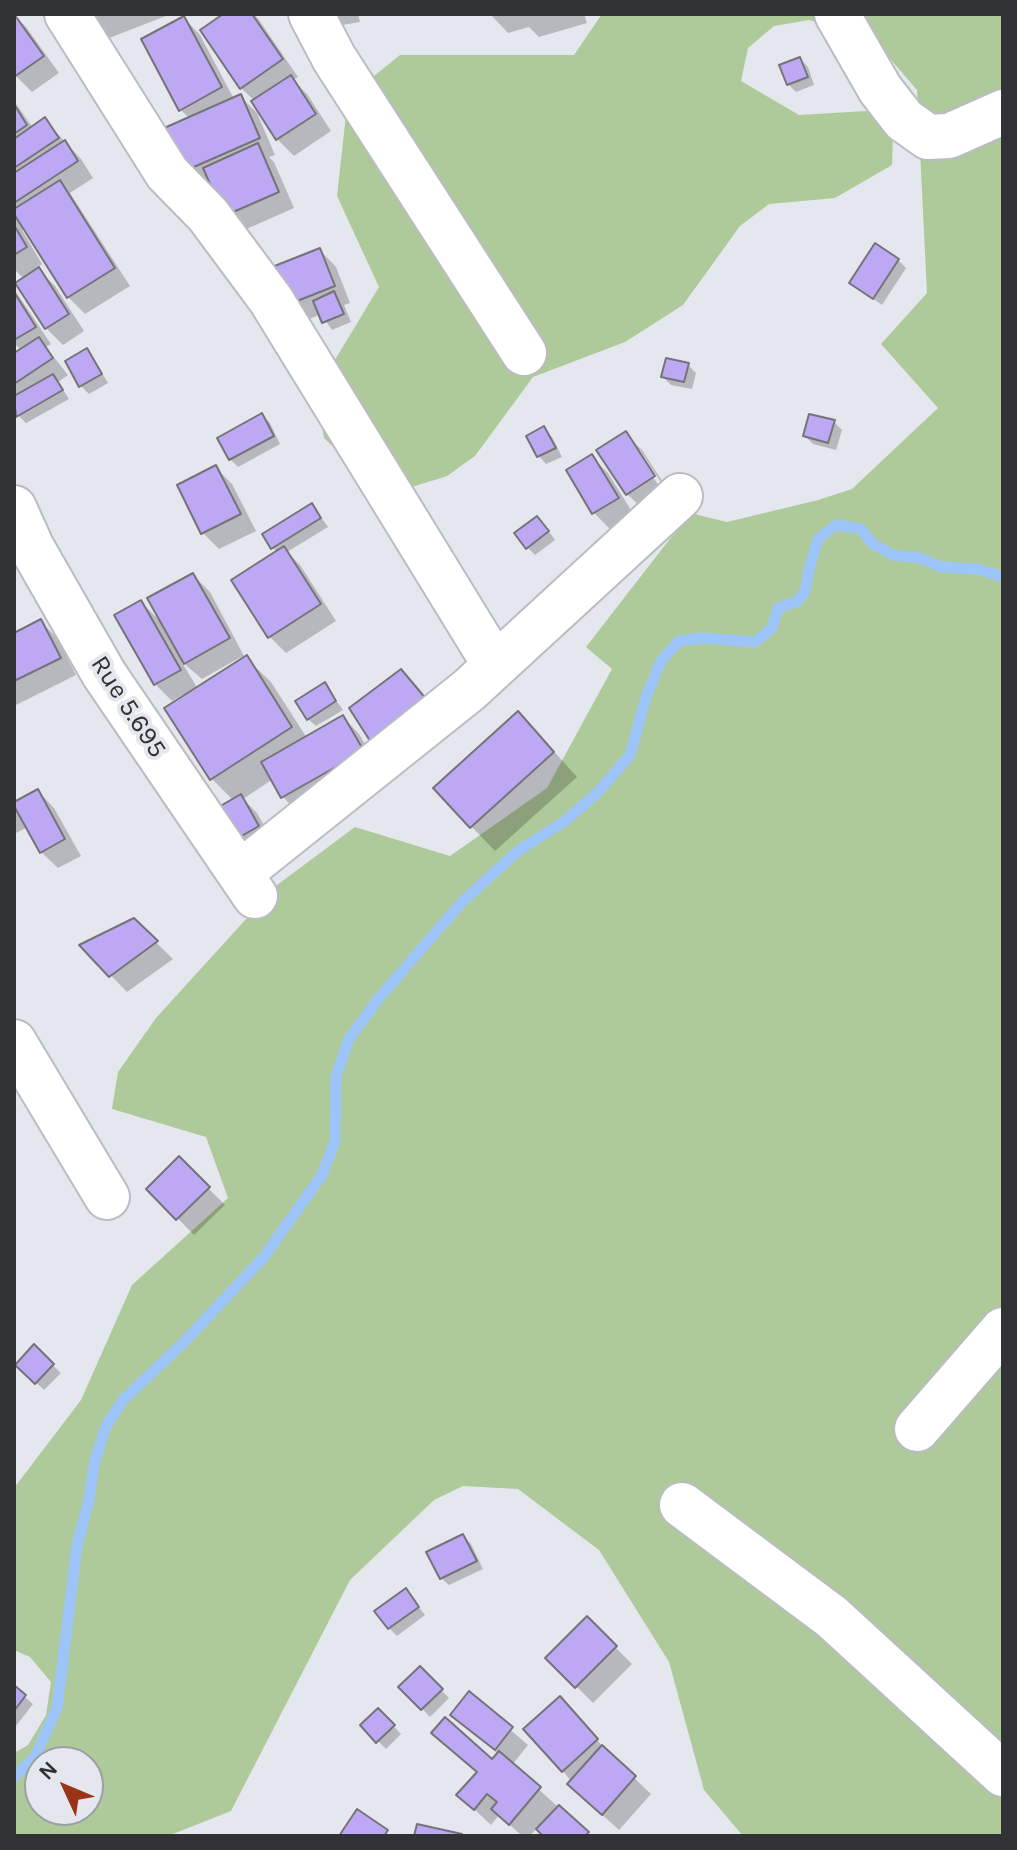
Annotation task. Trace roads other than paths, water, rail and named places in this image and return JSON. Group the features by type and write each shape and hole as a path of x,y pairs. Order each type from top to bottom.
{"street":[{"path":"67,14 167,173 208,215 271,300 495,665 680,496"},
{"path":"311,14 334,58 524,353"},
{"path":"837,14 888,99 904,120 928,137 949,136 1003,112"},
{"name":"Rue 5.695","path":"14,508 32,548 104,674 248,885 495,665"},
{"path":"14,1042 107,1197"},
{"path":"917,1429 1003,1330"},
{"path":"682,1505 832,1617 1003,1774"}],"waterway":[{"path":"14,1777 35,1757 57,1708 77,1545 89,1500 94,1464 106,1426 123,1400 184,1342 263,1258 322,1175 335,1141 336,1076 349,1039 379,998 461,903 518,851 566,820 597,793 630,755 646,697 661,661 679,641 702,638 755,642 772,628 778,608 798,601 805,591 818,539 836,525 861,529 873,544 893,555 920,558 941,567 978,569 1003,577"}]}
